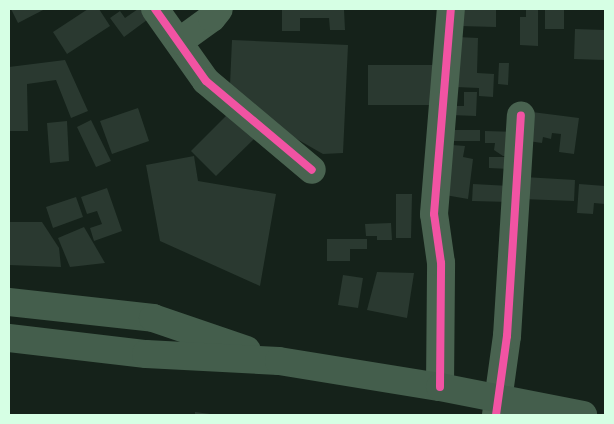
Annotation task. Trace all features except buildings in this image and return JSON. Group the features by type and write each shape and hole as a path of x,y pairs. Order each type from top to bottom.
{"main road":[{"path":"9,302 153,318 279,361"},
{"path":"9,338 146,354 279,361 440,387 497,408 583,415"}],"street":[{"path":"155,9 180,40 206,81 312,170"},
{"path":"180,40 212,18 219,9"},
{"path":"440,387 441,262 434,214 451,9"},
{"path":"497,408 507,336 521,115"}],"cycle path":[{"path":"155,9 206,81 312,170"},
{"path":"440,387 441,263 434,214 451,9"},
{"path":"496,415 507,336 521,115"}]}
